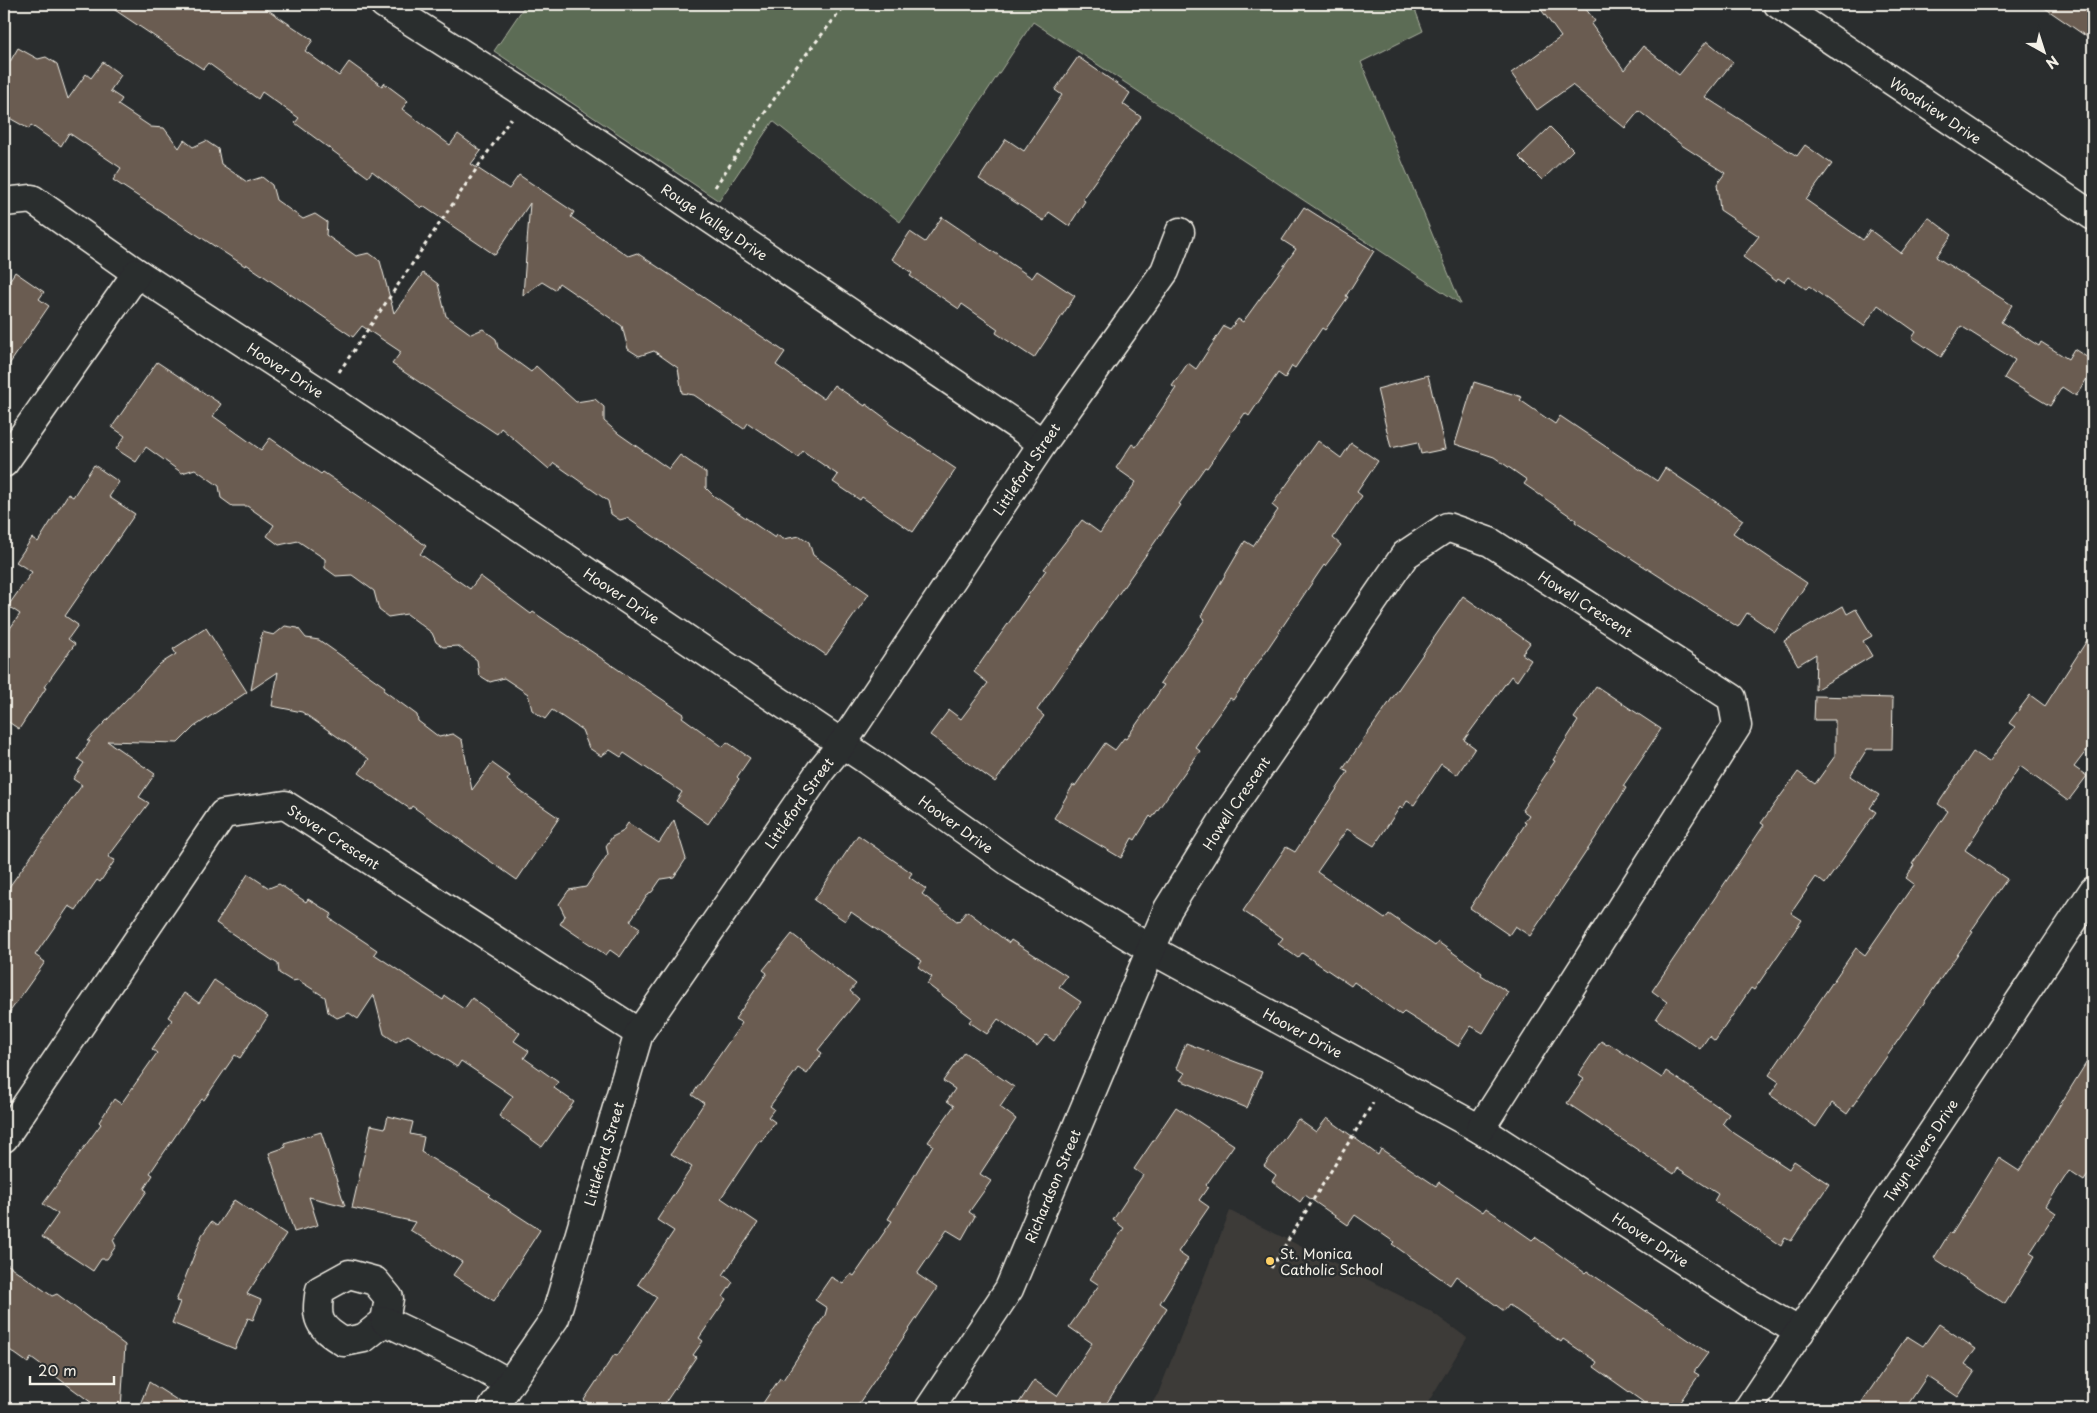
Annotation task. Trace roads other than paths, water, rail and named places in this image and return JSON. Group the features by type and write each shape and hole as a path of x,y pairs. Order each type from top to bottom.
{"street":[{"name":"Rouge Valley Drive","path":"384,4 526,95 1043,443"},
{"name":"Woodview Drive","path":"1778,4 2093,216"},
{"name":"Hoover Drive","path":"4,202 32,199 137,273 324,395 842,744 1015,866 1150,949 1480,1129 1750,1304 1800,1332"},
{"name":"Littleford Street","path":"492,1409 556,1318 639,1033 821,770 842,744 1043,443 1165,271 1180,232"},
{"path":"4,463 137,273"},
{"name":"Howell Crescent","path":"1150,949 1168,909 1224,819 1405,555 1447,527 1490,542 1732,698 1737,726 1480,1129"},
{"name":"Stover Crescent","path":"4,1138 223,814 285,804 639,1033"},
{"name":"Twyn Rivers Drive","path":"1748,1409 2093,891"},
{"name":"Richardson Street","path":"929,1409 1009,1289 1150,949"},
{"path":"385,1321 475,1364 509,1383"}],"place":[{"name":"St. Monica Catholic School","path":"1270,1261"}]}
